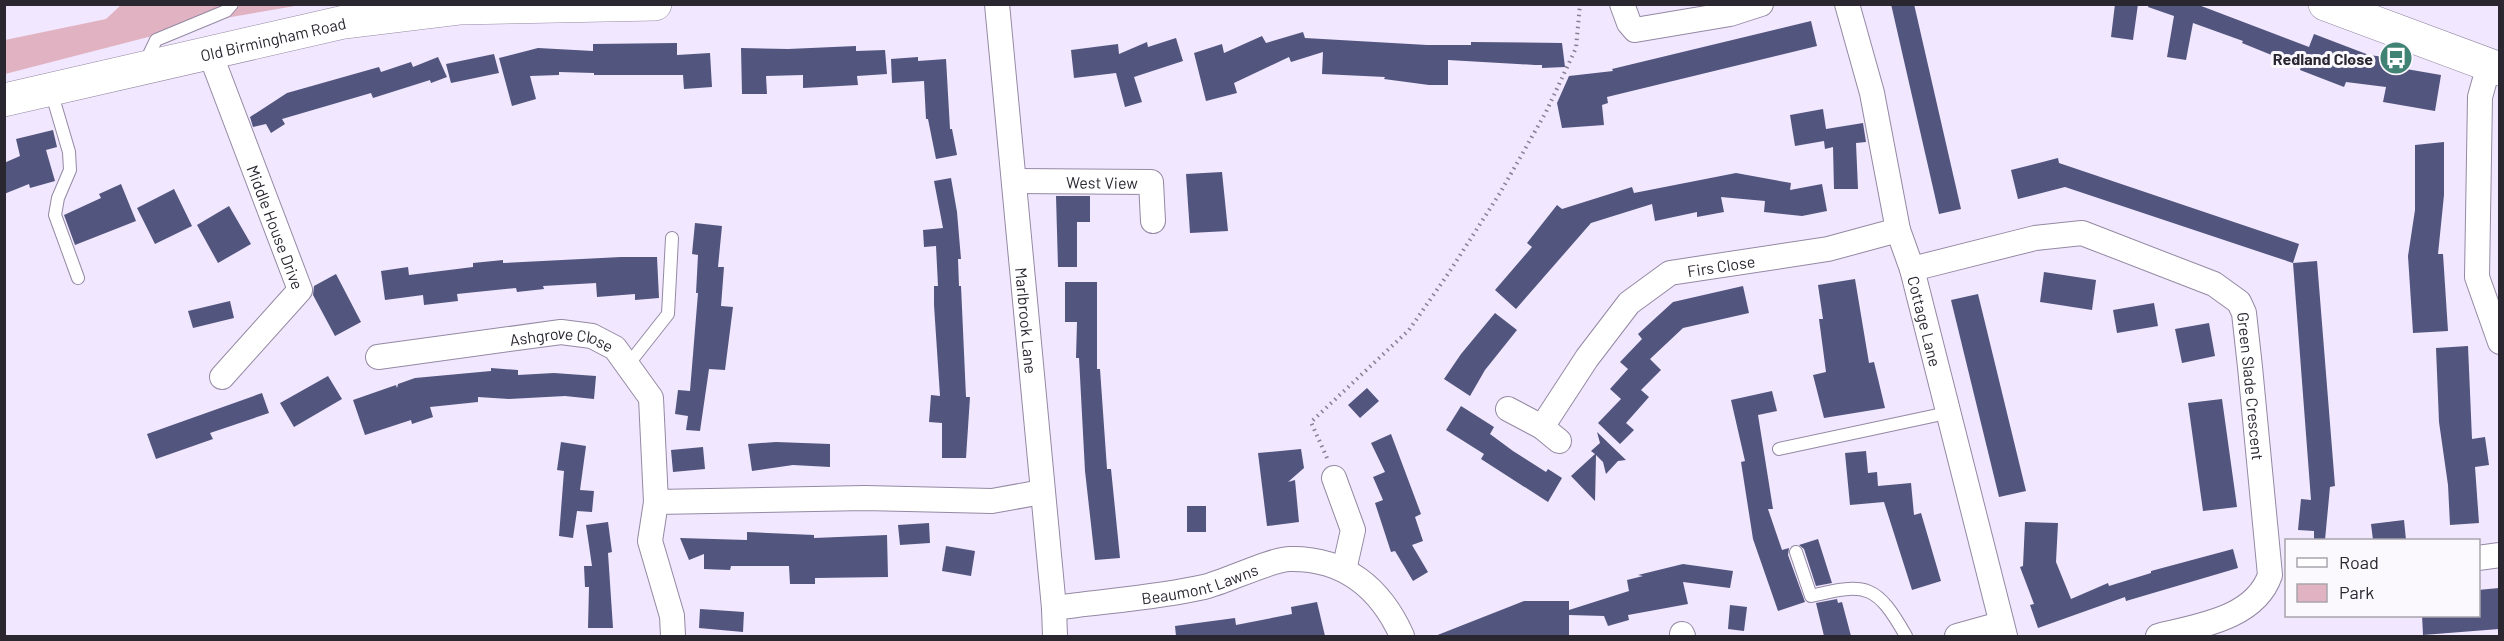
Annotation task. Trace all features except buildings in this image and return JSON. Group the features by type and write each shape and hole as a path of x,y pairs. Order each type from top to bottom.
{"main road":[{"name":"Old Birmingham Road","path":"4,100 344,22 459,6 655,4"},
{"path":"2325,4 2494,67"}],"street":[{"name":"Marlbrook Lane","path":"997,4 1055,636"},
{"path":"1622,4 1629,23 1635,30 1730,14 1761,4"},
{"name":"Cottage Lane","path":"1847,4 1872,93 1898,230 1912,269 2002,630"},
{"name":"Middle House Drive","path":"210,53 300,290 222,377"},
{"path":"2494,67 2480,97 2477,278 2499,342"},
{"name":"West View","path":"1014,181 1151,182 1153,221"},
{"name":"Firs Close","path":"1508,409 1551,434 1587,358 1629,303 1670,273 1827,249 1898,230"},
{"name":"Green Slade Crescent","path":"1912,269 2035,238 2082,232 2214,284 2239,302 2244,313 2270,575 2265,589 2250,604 2214,622 2158,636"},
{"name":"Ashgrove Close","path":"378,357 561,332 592,336 615,348 651,398 657,502 650,541 672,616 673,636"},
{"path":"1334,478 1353,530 1344,570"},
{"path":"657,502 865,498 992,501 1042,492"},
{"path":"2480,558 2499,555"},
{"name":"Beaumont Lawns","path":"1054,608 1203,587 1289,558 1344,570 1370,585 1394,617 1402,636"},
{"path":"1957,636 2002,630"}],"lane":[{"path":"143,67 156,40 226,11 232,4"},
{"path":"51,89 69,152 70,170 58,198 55,215 78,278"},
{"path":"627,366 668,314 672,238"},
{"path":"1779,449 1947,413"},
{"path":"1796,552 1811,596 1854,586 1875,593 1906,636"}],"path":[{"path":"1334,478 1311,422 1409,330 1460,256 1546,112 1576,48 1580,4"}],"green space":[{"path":"121,5 301,5 214,20 5,74 5,40 106,19"}],"place":[{"name":"Redland Close","path":"2396,58"}]}
